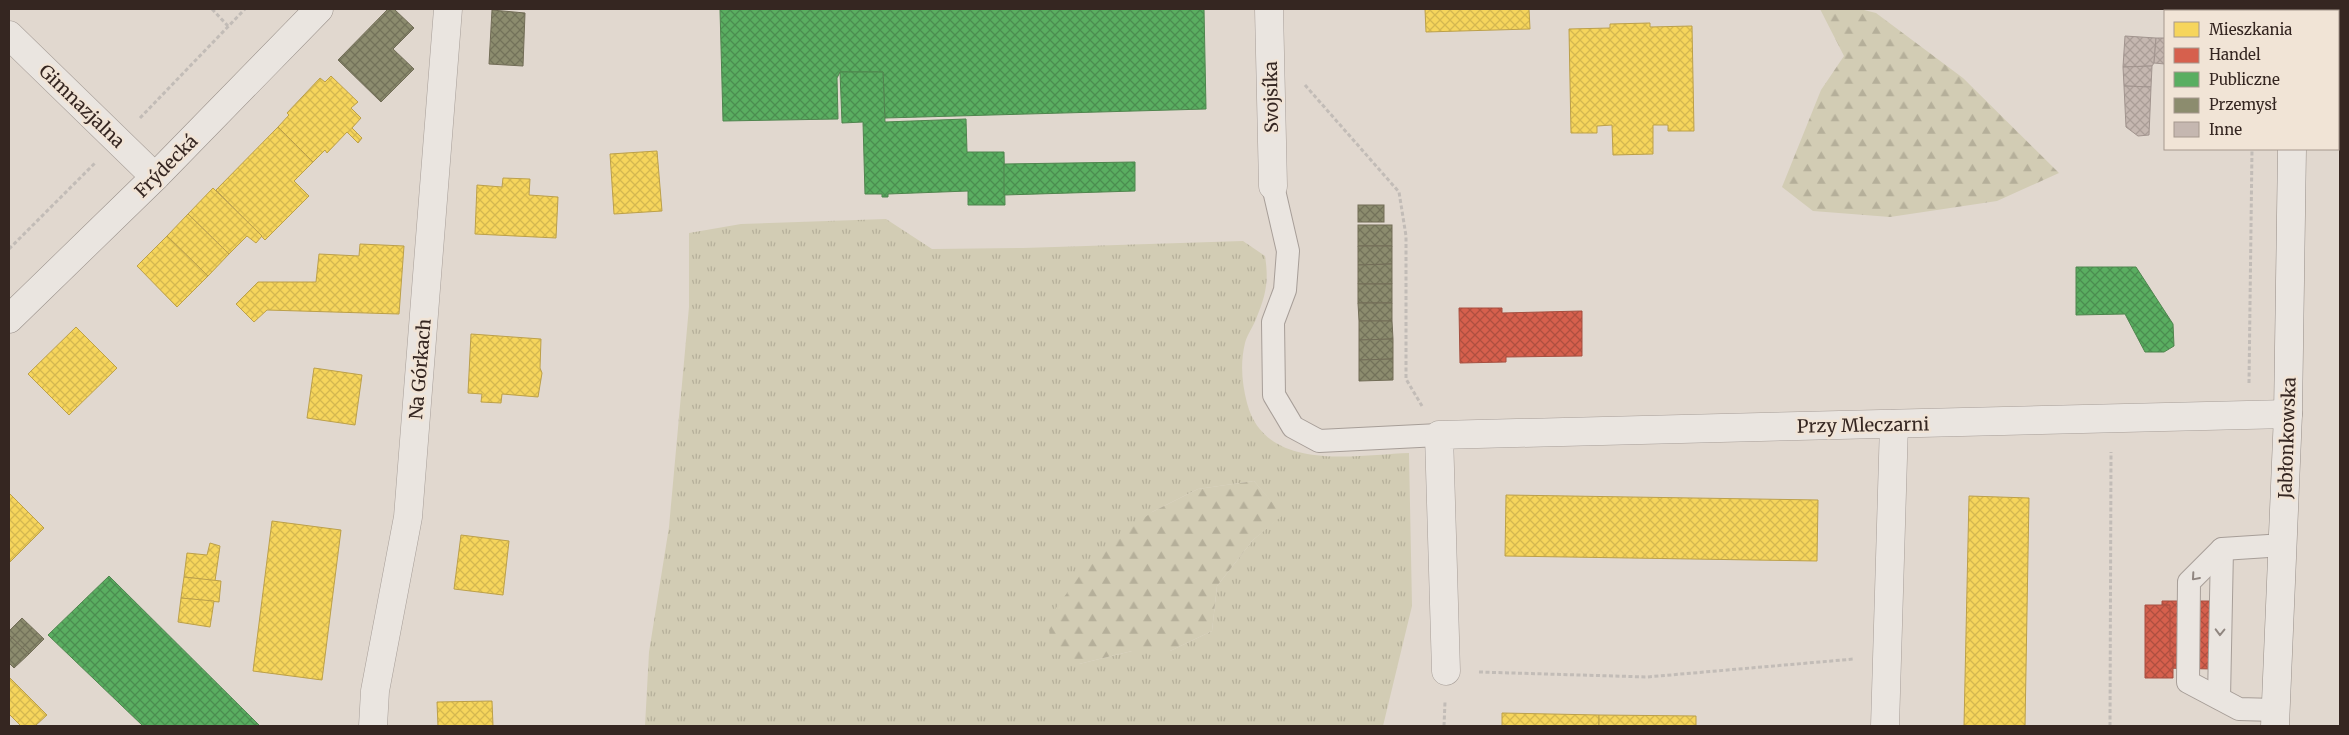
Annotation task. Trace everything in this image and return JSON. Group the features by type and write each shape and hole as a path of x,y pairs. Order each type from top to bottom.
{"street":[{"name":"Frýdecká","path":"9,319 155,178 319,9"},
{"name":"Na Górkach","path":"373,726 375,690 408,517 448,9"},
{"name":"Svojsíka","path":"1270,9 1273,186"},
{"name":"Gimnazjalna","path":"9,35 155,178"},
{"name":"Jabłonkowska","path":"2275,718 2284,545 2288,414 2292,150"},
{"name":"Przy Mleczarni","path":"1439,435 2288,414"},
{"path":"1885,726 1894,424"},
{"path":"1439,435 1446,671"}],"lane":[{"path":"1273,186 1288,251 1285,290 1273,322 1274,395 1293,427 1319,441 1439,435"},
{"path":"2275,718 2239,709 2188,682 2189,582 2222,549 2284,545"},
{"path":"2219,698 2222,549"}],"path":[{"path":"212,9 228,26"},
{"path":"1270,46 1399,192 1406,236 1406,379 1439,435"},
{"path":"2250,416 2252,150"},
{"path":"2110,726 2112,419"},
{"path":"1446,671 1646,676 1887,657"}],"green space":[{"path":"1820,9 1860,9 1876,13 1963,78 2059,173 1997,201 1890,217 1813,211 1782,187 1821,90 1844,56"},
{"path":"886,219 932,249 1243,241 1265,256 1267,281 1262,303 1246,340 1242,366 1247,403 1257,425 1272,441 1292,450 1315,455 1339,457 1409,453 1412,606 1383,726 645,726 649,652 669,527 689,307 689,233 741,224","holes":["1254,481 1282,515 1253,540 1217,586 1212,631 1170,651 1132,651 1079,664 1152,512 1198,489"]},
{"path":"1254,481 1283,515 1253,540 1217,586 1212,631 1170,651 1132,651 1079,664 1051,648 1048,619 1094,556 1152,512 1198,489"}],"building: Mieszkania":[{"path":"1425,9 1529,9 1530,29 1426,32"},
{"path":"1650,23 1650,27 1692,26 1694,131 1668,131 1668,125 1653,125 1653,154 1613,155 1612,125 1597,126 1597,133 1571,133 1569,29 1610,28 1610,24"},
{"path":"331,76 358,102 351,108 361,118 352,128 362,138 358,143 347,132 327,153 325,150 313,162 278,127 289,115 287,113 320,78 325,82"},
{"path":"278,127 313,162 294,181 309,196 265,240 216,190"},
{"path":"657,151 662,211 614,214 610,154"},
{"path":"503,178 530,179 529,195 558,197 556,238 475,234 477,185 502,187"},
{"path":"213,188 262,236 256,243 247,236 229,254 188,214"},
{"path":"188,214 229,254 208,276 167,236"},
{"path":"167,236 208,276 177,307 137,266"},
{"path":"360,244 404,246 399,314 267,310 254,322 236,304 258,282 316,282 319,254 359,256"},
{"path":"76,327 117,368 69,415 28,374"},
{"path":"471,334 541,339 540,368 542,373 538,397 502,394 501,403 481,402 482,394 468,393"},
{"path":"314,368 362,375 355,425 307,418"},
{"path":"9,493 44,528 9,563"},
{"path":"1506,495 1818,500 1817,561 1505,556"},
{"path":"1969,496 2029,498 2025,726 1964,726"},
{"path":"272,521 341,530 322,680 253,671"},
{"path":"461,535 509,541 503,595 454,589"},
{"path":"210,543 220,546 215,581 184,577 187,553 207,555"},
{"path":"184,577 221,581 219,602 181,598"},
{"path":"181,598 214,601 210,627 178,622"},
{"path":"9,677 47,715 35,726 21,726 9,714"},
{"path":"492,701 493,726 438,726 437,702"},
{"path":"1502,713 1599,715 1599,726 1502,726"},
{"path":"1599,715 1696,716 1696,726 1599,726"}],"building: Handel":[{"path":"1459,308 1502,308 1502,313 1582,311 1582,356 1506,357 1506,362 1460,363"},
{"path":"2162,601 2216,601 2213,669 2162,668"},
{"path":"2145,605 2170,605 2170,656 2173,656 2173,678 2145,678"}],"building: Publiczne":[{"path":"720,9 1204,9 1206,109 885,118 883,72 840,72 837,78 838,119 723,121"},
{"path":"840,72 883,72 885,122 966,119 967,152 1004,152 1005,205 968,205 968,191 888,194 888,197 882,197 882,194 865,194 863,122 842,123"},
{"path":"1135,162 1135,191 1004,195 1004,164"},
{"path":"2076,267 2136,267 2173,324 2174,346 2164,352 2145,352 2125,314 2076,315"},
{"path":"109,576 260,726 143,726 48,635"}],"building: Przemysł":[{"path":"388,9 394,9 414,28 393,49 414,69 381,102 338,60"},
{"path":"492,10 525,13 523,66 489,64"},
{"path":"1358,205 1384,205 1384,222 1358,222"},
{"path":"1358,225 1392,225 1392,246 1358,246"},
{"path":"1358,246 1392,246 1392,264 1358,265"},
{"path":"1392,264 1392,284 1358,284 1358,265"},
{"path":"1358,284 1392,284 1392,303 1358,303"},
{"path":"1358,303 1392,303 1392,321 1359,321"},
{"path":"1359,321 1392,321 1393,339 1359,340"},
{"path":"1393,339 1393,359 1359,360 1359,340"},
{"path":"1393,359 1393,380 1359,381 1359,360"},
{"path":"22,618 44,639 29,654 9,635 9,631"},
{"path":"9,635 29,654 14,668 9,663"}],"building: Inne":[{"path":"2125,36 2156,38 2154,63 2152,66 2123,67"},
{"path":"2156,38 2164,38 2164,64 2154,63"},
{"path":"2152,66 2151,87 2124,86 2123,67"},
{"path":"2124,86 2151,87 2149,135 2138,136 2126,127"}]}
